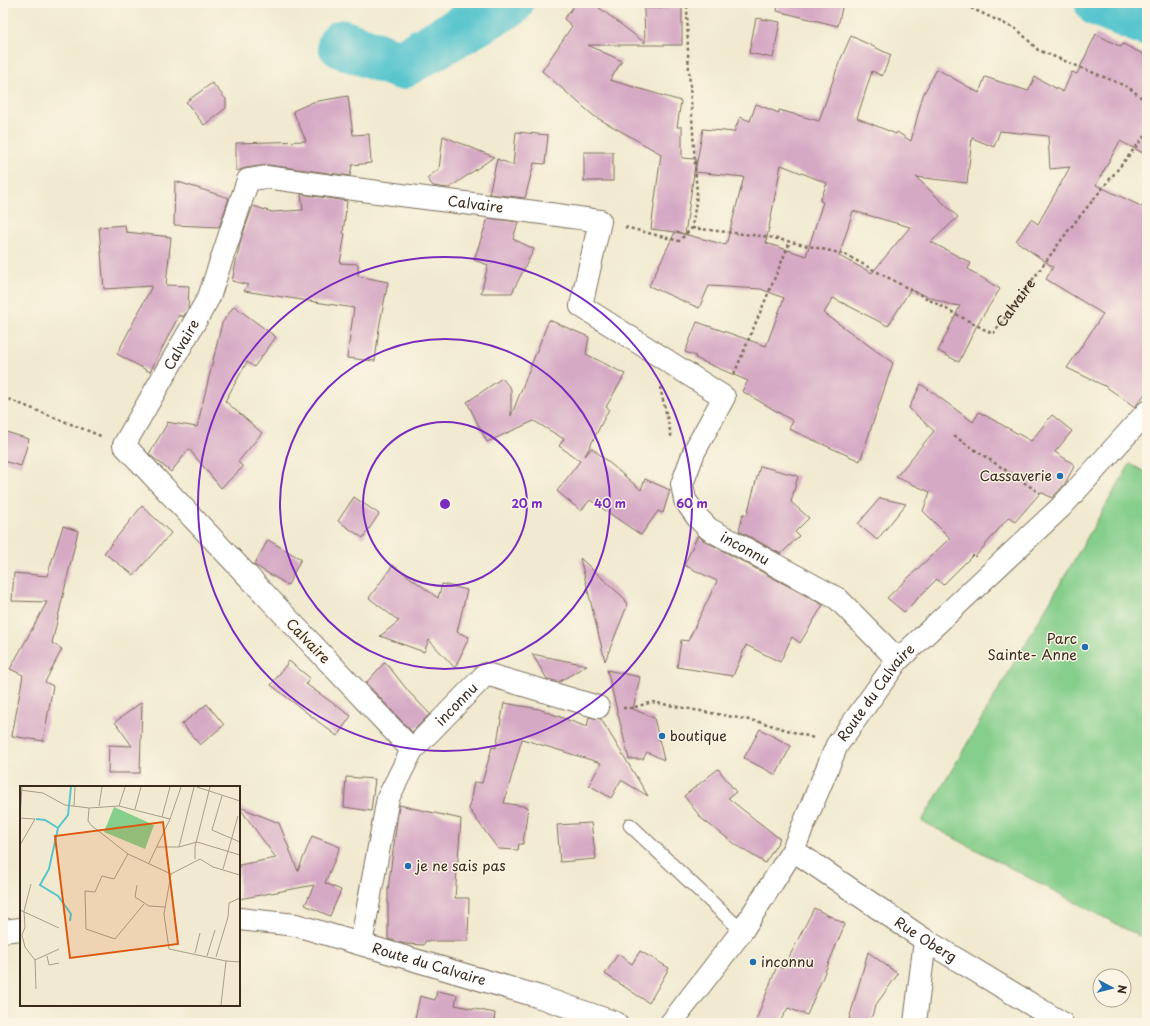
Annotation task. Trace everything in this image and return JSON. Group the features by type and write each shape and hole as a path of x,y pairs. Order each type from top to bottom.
{"street":[{"name":"Calvaire","path":"412,750 124,445 209,297 248,180 266,177 403,196 457,201 600,220"},
{"path":"600,220 581,306 653,354 724,397"},
{"name":"inconnu","path":"724,397 694,452 689,465 682,484 685,500 697,518 709,529 838,599 898,660"},
{"name":"Route du Calvaire","path":"671,1023 742,931 793,850 837,745 898,660 1060,507 1147,412"},
{"name":"inconnu","path":"412,750 486,674 598,707"},
{"path":"361,944 388,798 412,750"},
{"name":"Rue Oberg","path":"793,850 925,940 1062,1023"},
{"name":"Route du Calvaire","path":"240,920 296,925 540,997 616,1023"},
{"path":"3,931 20,929"},
{"name":"Rue Oberg","path":"915,1023 925,940"}],"lane":[{"path":"630,825 742,931"}],"path":[{"path":"600,220 679,241 692,228 697,195 688,54 687,3"},
{"path":"960,3 1018,30 1038,50 1128,87 1147,102"},
{"name":"Calvaire","path":"692,228 769,237 844,254 993,334 1068,231 1147,133"},
{"path":"724,397 790,242"},
{"path":"653,354 673,446"},
{"path":"3,397 124,445"},
{"path":"954,436 1060,507"},
{"path":"598,707 632,708 652,702 760,722 837,745"}],"green space":[{"name":"Parc Sainte- Anne","path":"1130,464 1147,473 1147,922 1139,936 922,821"}],"building":[{"path":"576,3 593,3 645,43 644,8 682,8 682,45 588,45 622,61 610,80 681,101 677,127 682,127 682,158 696,159 685,234 676,232 726,245 744,177 695,172 703,129 734,132 740,117 750,121 756,104 779,113 779,110 819,121 839,63 851,36 891,55 882,76 872,71 857,118 896,134 897,132 911,141 923,95 937,69 979,93 985,77 1028,91 1035,77 1063,92 1072,72 1077,74 1096,34 1121,47 1123,44 1147,56 1147,155 1120,141 1096,185 1147,209 1147,391 1135,407 1105,386 1067,368 1103,314 1046,279 1053,267 1016,241 1031,219 1038,224 1070,167 1050,169 1048,136 1000,131 994,147 972,138 967,183 916,177 958,217 931,242 971,263 968,269 1000,289 977,325 959,362 938,351 960,306 948,304 910,290 888,326 833,298 824,313 893,363 860,461 789,429 793,421 742,391 748,381 695,358 696,356 685,352 697,322 766,346 784,298 761,289 709,286 699,308 649,286 675,232 651,229 661,154 594,116 542,71 572,26 564,19","holes":["781,165 827,183 820,201 823,202 806,256 766,243","853,211 910,227 872,273 839,256"]},
{"path":"778,3 843,3 838,26 777,11"},
{"path":"756,18 780,22 773,58 749,53"},
{"path":"212,83 226,99 226,108 204,125 186,102"},
{"path":"348,96 353,135 369,134 371,163 352,165 350,176 268,165 236,171 236,143 306,141 293,111 313,102"},
{"path":"516,132 548,135 545,164 534,163 525,198 489,194 497,159 513,165"},
{"path":"443,136 494,157 449,188 433,186 427,178 439,169"},
{"path":"584,152 613,152 613,181 584,181"},
{"path":"175,181 229,198 219,227 174,225"},
{"path":"301,194 347,201 343,233 345,234 340,263 358,264 358,276 388,282 379,328 375,361 347,358 354,308 244,291 248,285 232,281 241,239 253,206 272,212 303,210"},
{"path":"488,218 518,222 513,239 534,249 512,293 481,293 488,265 474,260"},
{"path":"125,225 126,232 171,237 166,285 189,286 188,309 183,317 179,315 150,372 117,354 152,286 104,289 99,227"},
{"path":"234,306 276,337 254,367 247,362 225,401 262,433 238,462 243,467 221,488 189,449 171,472 149,454 167,424 166,422 197,427 222,323"},
{"path":"549,320 589,337 586,354 625,374 606,407 609,409 585,456 592,448 641,490 645,479 670,490 663,513 658,511 641,535 590,500 581,511 557,491 580,461 559,446 564,439 534,421 487,442 467,402 502,378 511,389 511,416"},
{"path":"921,384 973,422 979,412 1031,441 1052,415 1072,431 1055,452 1075,465 1064,485 1052,498 1041,492 1015,522 1009,517 975,557 973,555 943,585 937,579 904,612 887,598 950,538 923,511 930,492 896,477 934,431 909,408"},
{"path":"3,431 29,439 21,466 3,461"},
{"path":"760,466 798,476 791,502 809,518 795,532 799,536 781,554 739,531 743,514 747,515"},
{"path":"354,497 379,514 363,538 338,521"},
{"path":"880,498 906,504 877,540 858,524"},
{"path":"142,506 171,533 134,575 104,553"},
{"path":"63,526 78,531 52,643 62,649 45,682 53,686 43,741 12,736 23,675 10,669 47,602 12,601 14,573 47,576"},
{"path":"698,535 703,540 823,605 800,643 792,637 780,662 746,645 733,676 677,667 681,640 688,641 717,581 684,565"},
{"path":"268,540 301,559 288,585 254,565"},
{"path":"580,558 625,599 627,606 605,661"},
{"path":"393,565 438,598 442,584 467,590 457,632 469,637 455,668 429,640 424,652 380,636 399,621 369,598"},
{"path":"532,654 587,665 559,682 547,679"},
{"path":"289,661 310,678 306,684 351,716 337,736 271,685"},
{"path":"385,662 409,692 430,714 412,732 366,683"},
{"path":"607,670 640,677 633,709 654,718 664,760 647,752 643,759 629,759"},
{"path":"142,702 140,773 108,773 109,745 132,746 115,722"},
{"path":"504,703 539,709 587,727 589,717 601,719 648,796 621,780 611,798 589,785 601,763 522,739 504,803 528,807 523,844 519,844 518,850 498,849 469,809 474,782 482,783 492,747 496,748"},
{"path":"207,704 224,725 200,745 182,724"},
{"path":"760,729 791,746 776,775 744,758"},
{"path":"718,769 736,792 728,798 780,839 765,863 739,847 702,819 684,796"},
{"path":"346,777 375,779 371,811 344,807"},
{"path":"399,805 461,819 455,898 469,898 468,941 425,941 424,945 406,944 388,939 388,889"},
{"path":"240,807 279,823 298,871 312,836 340,847 325,883 341,890 330,916 305,905 314,885 240,899 240,865 276,858"},
{"path":"591,823 596,859 560,862 557,825"},
{"path":"814,908 845,924 807,1015 788,1008 779,1023 755,1023 777,966 783,969"},
{"path":"640,951 669,968 649,1003 605,974 618,954 632,964"},
{"path":"868,952 898,974 875,1006 870,1023 848,1023"},
{"path":"437,991 457,995 455,1005 495,1013 494,1023 414,1023 420,996 435,1000"}],"waterway":[{"path":"342,44 400,65 509,3"},
{"path":"1099,3 1147,22"}],"place":[{"name":"Cassaverie","path":"1060,476"},
{"name":"Parc Sainte- Anne","path":"1085,647"},
{"name":"boutique","path":"662,736"},
{"name":"je ne sais pas","path":"408,866"},
{"name":"inconnu","path":"753,962"}]}
